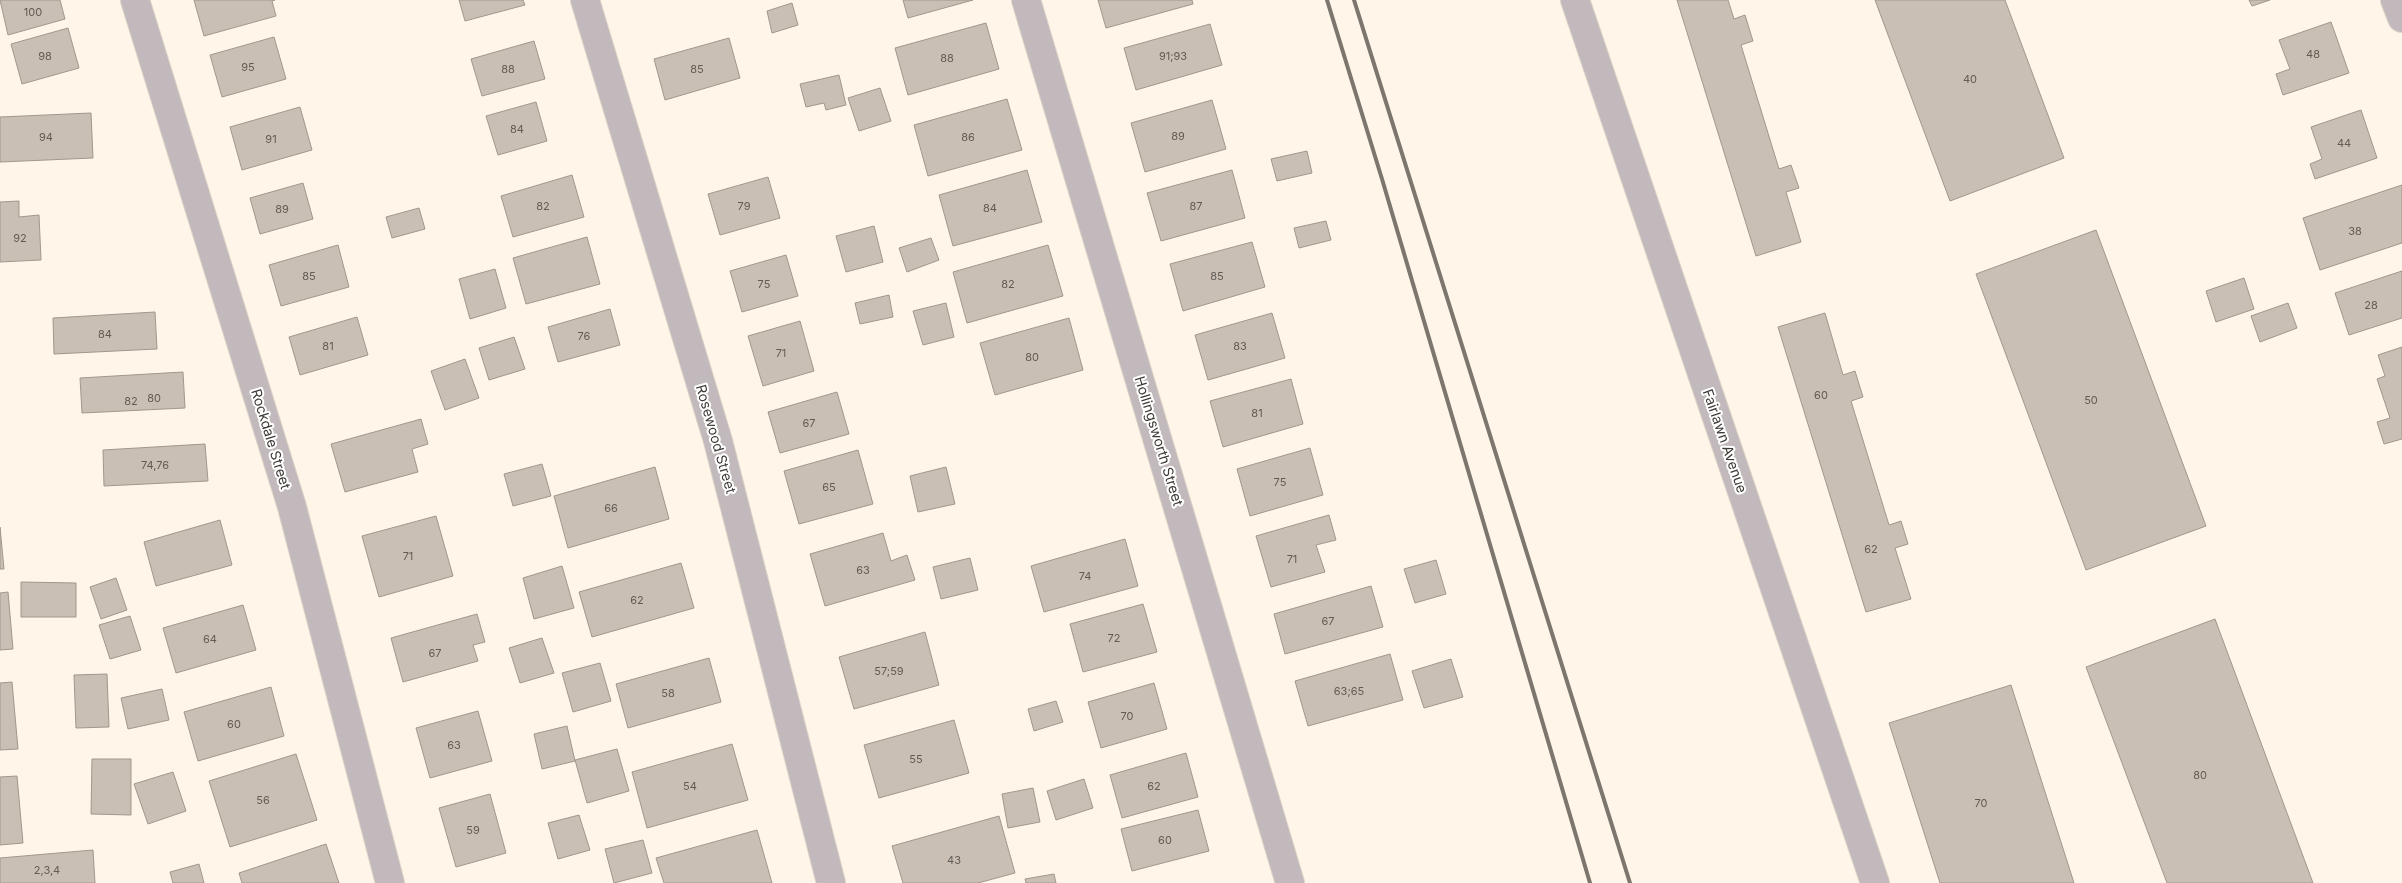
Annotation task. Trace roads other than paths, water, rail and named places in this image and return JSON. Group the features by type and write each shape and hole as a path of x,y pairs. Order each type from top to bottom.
{"street":[{"name":"Rockdale Street","path":"135,0 292,507 390,883"},
{"name":"Rosewood Street","path":"585,0 718,441 831,883"},
{"name":"Hollingsworth Street","path":"1026,0 1290,883"},
{"name":"Fairlawn Avenue","path":"1575,0 1875,883"},
{"path":"2395,0 2402,18"}],"railway":[{"path":"1327,0 1382,179 1590,883"},
{"path":"1354,0 1630,883"}]}
